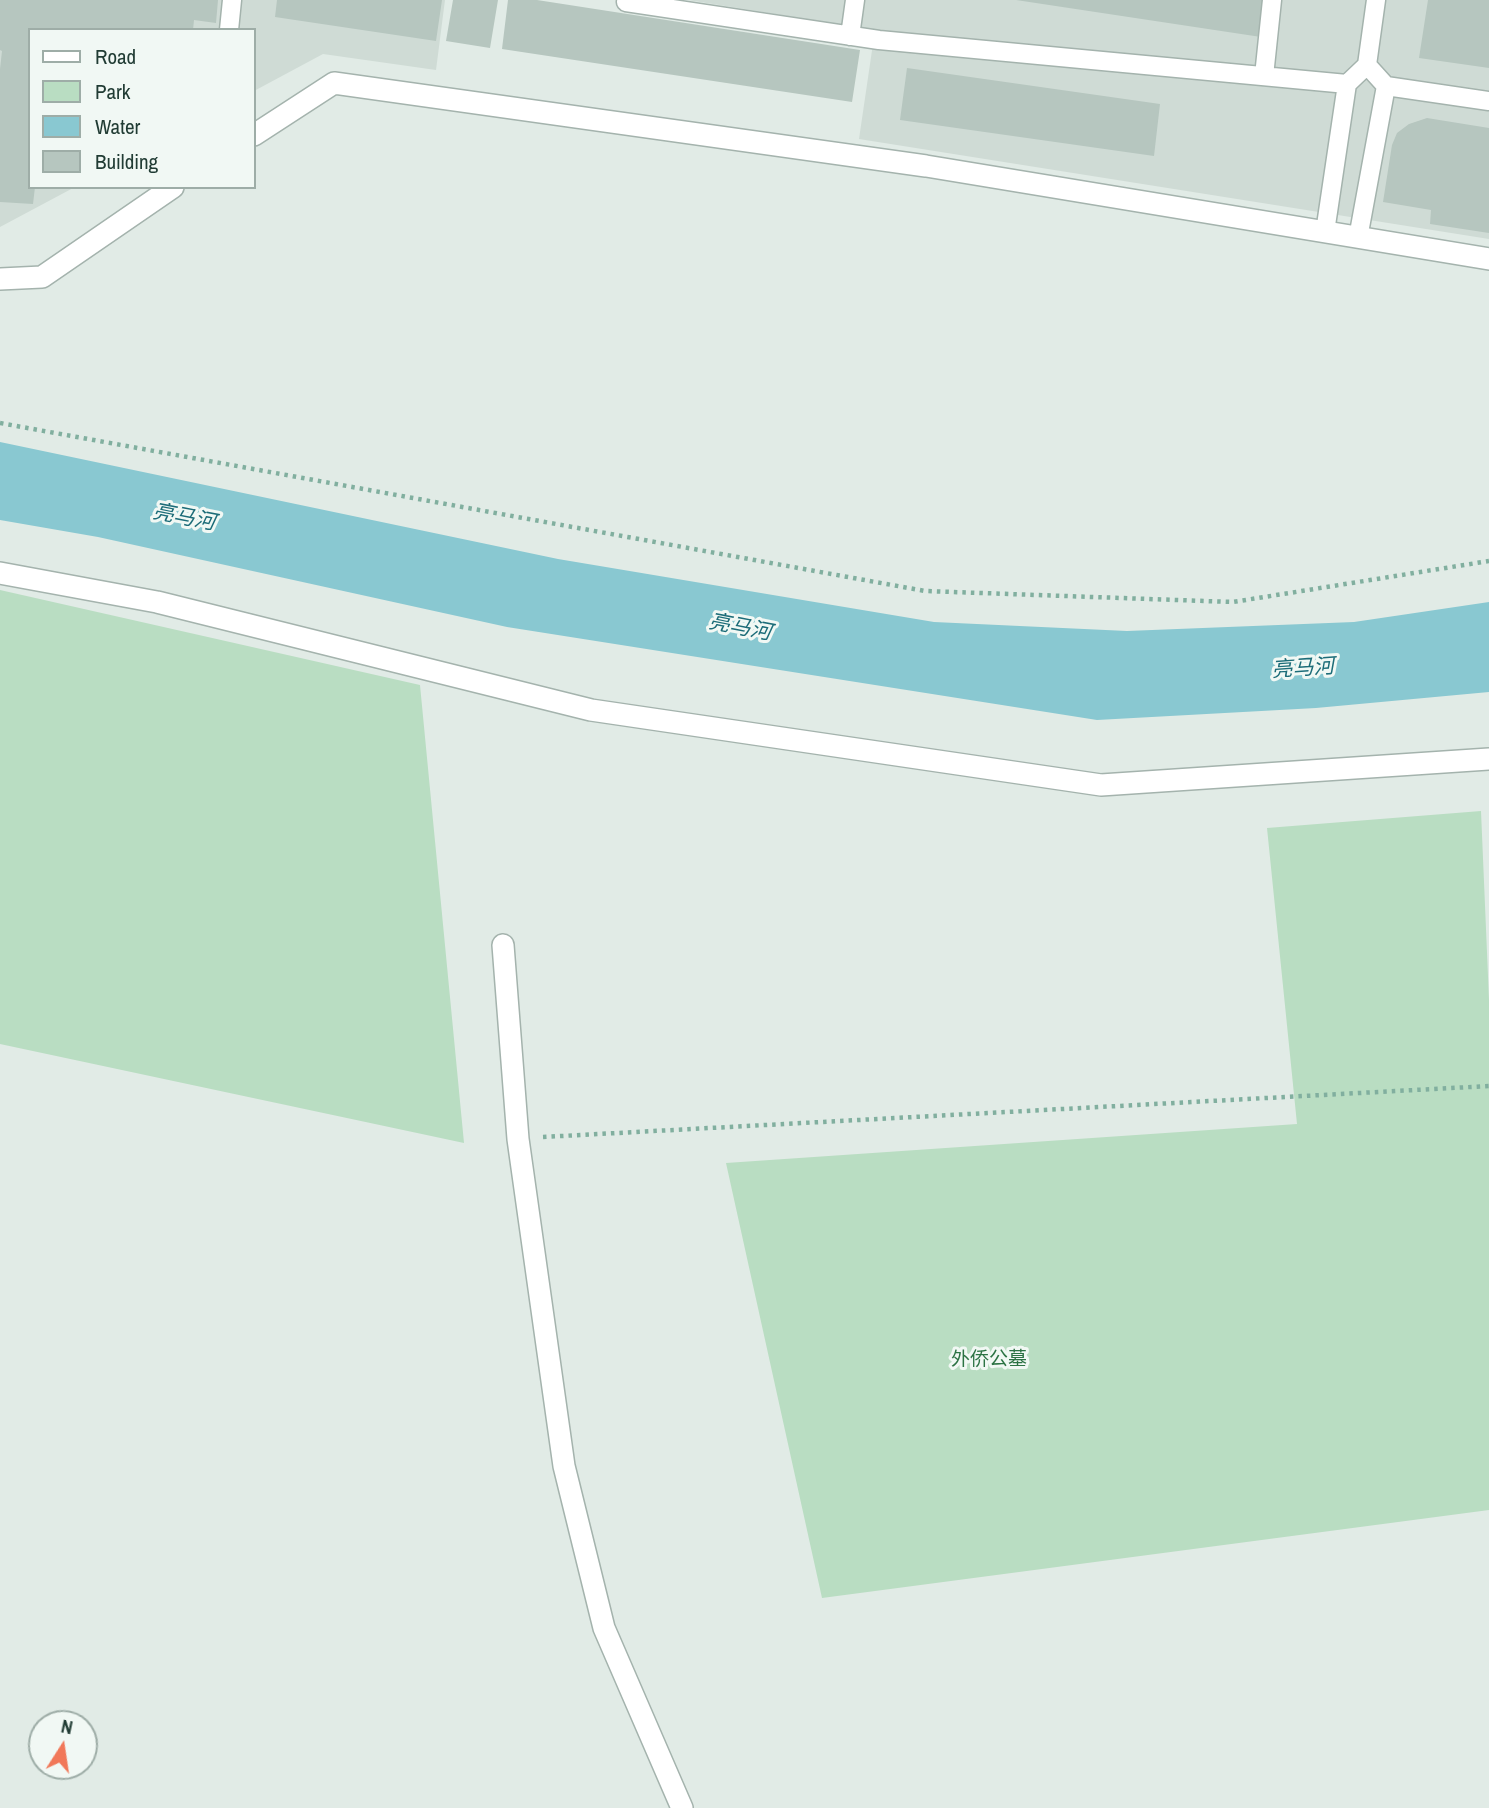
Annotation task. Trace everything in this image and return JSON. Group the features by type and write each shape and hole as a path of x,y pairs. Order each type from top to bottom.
{"street":[{"path":"256,134 334,83 926,166 1489,259"},
{"path":"0,279 42,277 170,189"},
{"path":"0,573 157,602 591,710 1101,785 1489,759"},
{"path":"503,945 518,1139 565,1465 604,1628 682,1808"}],"lane":[{"path":"229,28 232,0"},
{"path":"850,36 855,0"},
{"path":"1264,76 1272,0"},
{"path":"1325,232 1347,84 1367,65 1376,0"},
{"path":"626,2 850,36 1347,84"},
{"path":"1367,65 1386,86 1489,101"},
{"path":"1358,237 1386,86"}],"path":[{"path":"0,423 925,591 1233,602 1489,561"},
{"path":"518,1139 1489,1086"}],"shaded area":[{"path":"0,0 445,0 436,70 323,54 256,90 256,28 28,28 28,189 71,189 0,227"},
{"path":"688,0 1489,0 1489,239 859,139 875,30"}],"green space":[{"path":"0,590 420,685 464,1143 0,1044"},
{"name":"外侨公墓","path":"1481,811 1489,1000 1489,1510 822,1598 726,1163 1297,1124 1267,828"}],"water":[{"name":"亮马河","path":"0,442 558,559 934,622 1127,631 1354,622 1489,602 1489,692 1316,708 1097,720 507,627 98,537 0,520"}],"building":[{"path":"0,0 218,0 216,23 194,20 193,28 28,28 28,189 35,189 33,204 0,202"},
{"path":"277,0 442,0 436,41 275,17"},
{"path":"453,0 498,0 490,48 446,41"},
{"path":"508,0 537,0 860,50 852,102 502,49"},
{"path":"1016,0 1265,0 1261,37"},
{"path":"1428,0 1489,0 1489,68 1419,58"},
{"path":"907,68 1160,104 1154,156 900,120"},
{"path":"1427,118 1489,128 1489,233 1430,224 1431,210 1383,202 1392,145 1397,133 1409,124"}]}
